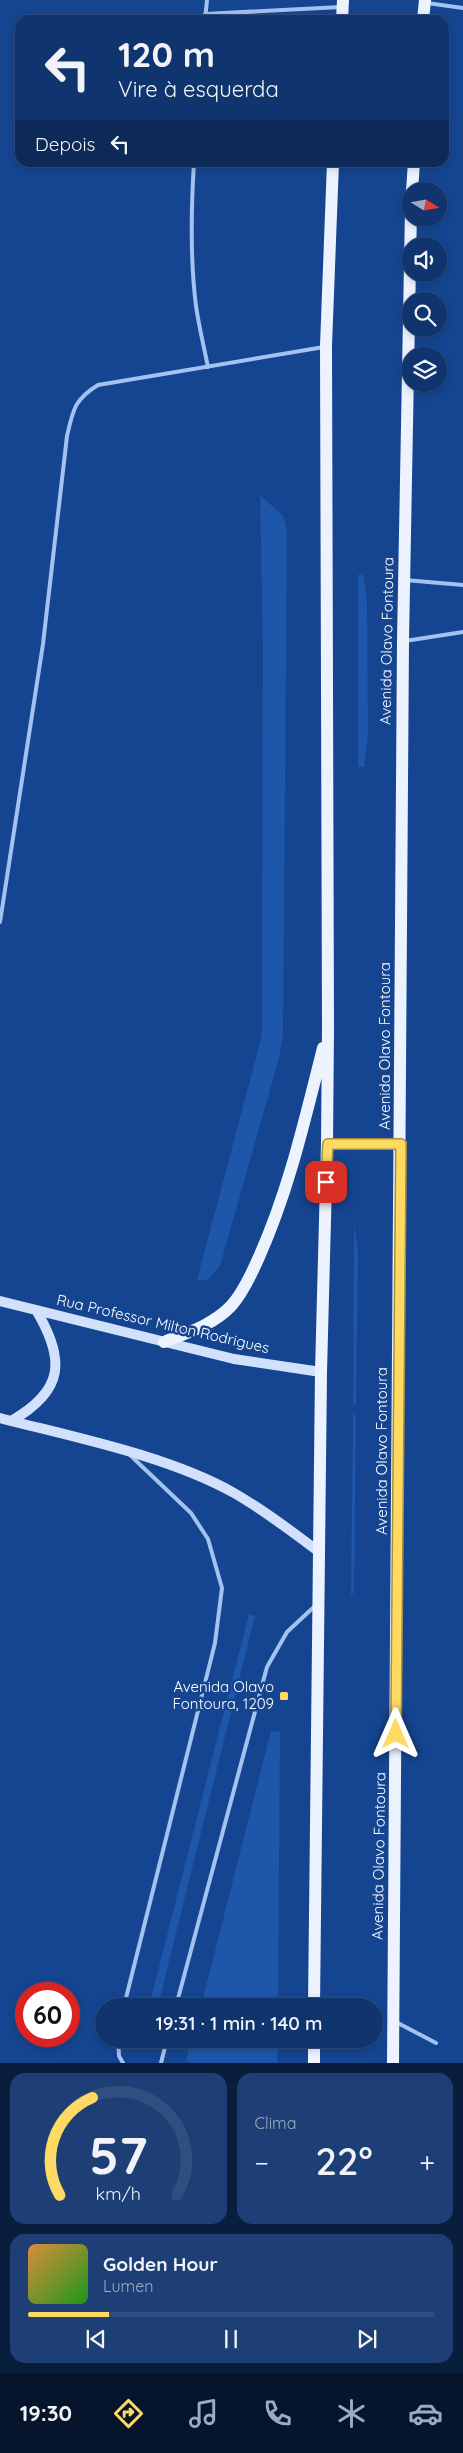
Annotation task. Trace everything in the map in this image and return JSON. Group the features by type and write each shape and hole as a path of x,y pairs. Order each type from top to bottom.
{"main road":[{"path":"424,15 425,1"},
{"path":"314,1998 318,1551 328,1144 326,346 333,167"},
{"path":"413,182 414,167"},
{"name":"Avenida Olavo Fontoura","path":"393,2063 401,1144 403,580 411,228"},
{"path":"164,1342 208,1324 231,1306 250,1277 268,1237 291,1173 328,1029"},
{"path":"328,1144 401,1144"},
{"path":"314,2048 314,2063"}],"street":[{"name":"Rua Professor Milton Rodrigues","path":"0,1301 234,1359 321,1372"},
{"path":"11,1421 33,1409 43,1398 51,1384 55,1369 53,1340 36,1310"},
{"path":"0,1418 126,1452 181,1470 233,1492 318,1551"}],"lane":[{"path":"207,0 205,14 343,3"},
{"path":"425,1 463,8"},
{"path":"194,167 192,258 196,307 208,367"},
{"path":"0,922 44,644 67,436 75,405 82,395 98,385 326,346"},
{"path":"403,580 463,585"},
{"path":"403,641 463,632"},
{"path":"126,1452 191,1513 208,1539 222,1588 215,1643 126,1998"},
{"path":"178,1998 267,1667 287,1632 318,1604"},
{"path":"393,2020 436,2042"},
{"path":"119,2048 119,2056 123,2063"},
{"path":"160,2063 164,2048"}],"shaded area":[{"path":"260,495 283,516 287,531 283,1033 279,1058 220,1266 207,1280 197,1280 262,1035 263,644"},
{"path":"358,575 363,575 367,600 368,733 364,767 358,767"},
{"path":"354,1224 358,1254 356,1404 353,1406"},
{"path":"353,1411 356,1417 354,1592 351,1596"},
{"path":"249,1614 255,1616 160,1998 151,1998"},
{"path":"271,1731 280,1732 278,1998 203,1998"},
{"path":"189,2048 278,2048 277,2063 190,2063 186,2060"}],"place":[{"name":"Avenida Olavo Fontoura, 1209","path":"284,1696"}],"route":[{"path":"326,1182 328,1144 401,1144 396,1734"}]}
